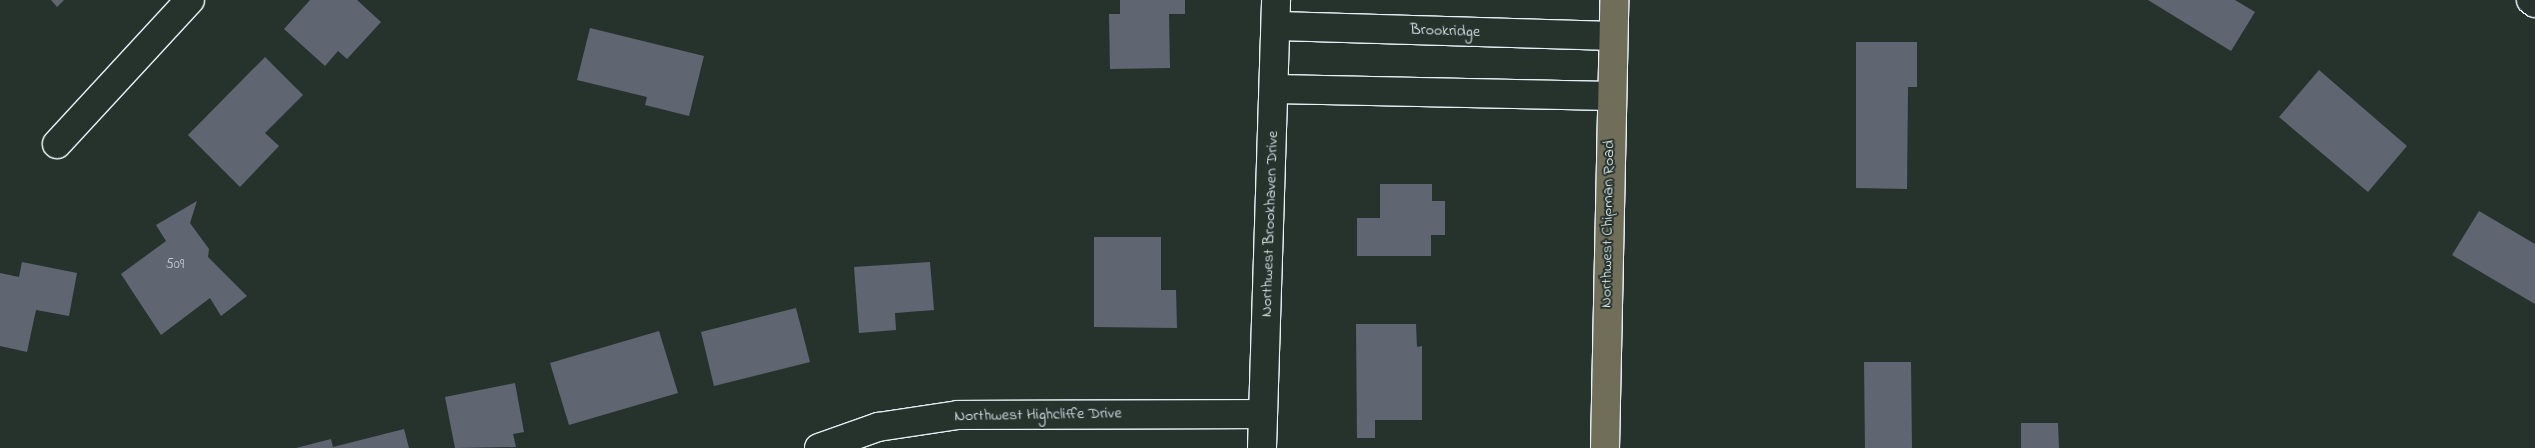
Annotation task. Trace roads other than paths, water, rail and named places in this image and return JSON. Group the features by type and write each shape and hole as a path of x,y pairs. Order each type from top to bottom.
{"main road":[{"name":"Northwest Chipman Road","path":"1605,448 1614,0"}],"street":[{"path":"57,144 190,0"},
{"path":"2531,0 2535,3"},
{"name":"Brookridge","path":"1277,13 1614,36"},
{"name":"Northwest Brookhaven Drive","path":"1262,448 1277,13"},
{"path":"1275,89 1611,96"},
{"name":"Northwest Highcliffe Drive","path":"819,448 878,427 958,415 1262,414"}]}
